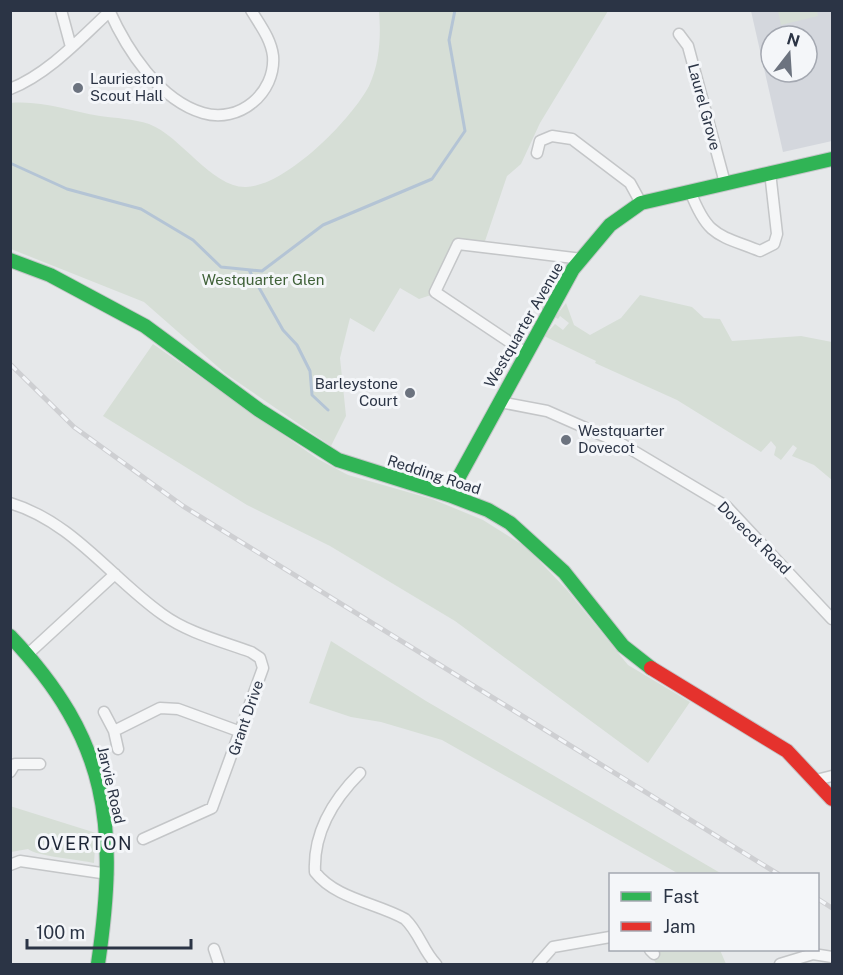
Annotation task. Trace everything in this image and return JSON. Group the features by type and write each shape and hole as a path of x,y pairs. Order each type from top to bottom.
{"main road":[{"name":"Westquarter Avenue","path":"449,495 573,269 610,225 641,203 832,159"},
{"name":"Redding Road","path":"10,260 50,275 112,306 145,327 259,410 338,460 449,495 488,510 510,523 564,572 623,646 655,671 787,752 816,780 832,800"},
{"name":"Jarvie Road","path":"10,636 28,654 65,703 87,749 103,808 108,874 98,964"}],"street":[{"path":"62,10 72,47"},
{"path":"10,89 23,84 72,47 109,11 135,56 159,85 191,109 222,116 236,113 248,107 258,98 270,78 272,54 268,39 251,10"},
{"name":"Laurel Grove","path":"679,34 688,46 725,183"},
{"path":"537,153 540,141 552,136 572,139 630,183 641,203"},
{"path":"690,191 702,221 719,235 760,251 774,244 777,234 770,172"},
{"path":"526,353 435,292 458,244 582,259"},
{"name":"Dovecot Road","path":"500,402 547,411 622,444 726,506 832,619"},
{"path":"10,503 34,510 67,531 115,574 28,654"},
{"name":"Grant Drive","path":"115,574 162,615 182,627 251,652 260,658 263,668 212,808 143,839"},
{"path":"114,731 160,708 178,709 241,732"},
{"path":"104,712 114,731 118,749"},
{"path":"12,765 40,764"},
{"path":"360,773 342,791 326,817 314,855 315,872 340,892 405,919 413,927 426,954 436,964"},
{"path":"816,780 832,776"},
{"path":"10,865 20,861 108,874"},
{"path":"538,964 553,947 609,937"},
{"path":"214,949 219,964"},
{"path":"780,964 810,952 832,957"}],"shaded area":[{"path":"751,11 832,11 832,141 783,152 768,84 819,84 819,24 759,24 759,46"}],"green space":[{"name":"Westquarter Glen","path":"379,11 608,11 540,123 521,164 507,176 484,244 457,241 431,295 419,299 400,288 374,332 350,318 340,358 346,416 331,446 226,374 144,302 11,249 10,103 44,104 149,124 173,139 221,179 233,185 246,187 262,184 280,176 316,149 333,133 360,100 373,77 378,58"},
{"path":"778,11 817,11 818,16 781,24"},
{"path":"640,295 692,307 704,318 720,319 732,341 801,336 832,342 832,480 814,465 792,456 797,448 793,445 781,460 774,455 776,447 771,441 761,452 677,400 595,363 596,361 544,336 555,324 563,330 569,323 560,316 558,319 555,317 566,303 574,325 590,335 621,318"},
{"path":"153,344 318,459 348,475 432,499 483,520 526,547 567,590 628,665 690,702 648,763 455,621 330,546 247,505 103,416"},
{"path":"331,641 426,701 720,873 677,873 442,740 381,722 351,717 309,703"},
{"path":"10,806 96,833 94,863 49,856 28,849 11,852"},
{"path":"650,951 720,951 726,964 656,964"}],"waterway":[{"path":"10,163 67,189 141,209 193,240 221,267 262,271 323,225 432,179 465,131 449,40 455,10"},
{"path":"249,270 283,330 297,345 310,371 312,395 328,410"}],"railway":[{"path":"10,364 74,427 183,506 776,873"},
{"path":"819,900 832,908"}],"traffic: fast":[{"path":"449,495 573,269 610,225 641,203 832,159"},
{"path":"10,260 50,275 145,326 259,410 338,460 449,495 488,510 510,523 564,572 623,646 651,668"},
{"path":"10,636 43,675 69,712 87,750 99,788 105,827 107,869 98,964"}],"traffic: jam":[{"path":"651,668 787,751 832,799"}],"place":[{"name":"Laurieston Scout Hall","path":"78,88"},
{"name":"Barleystone Court","path":"410,393"},
{"name":"Westquarter Dovecot","path":"566,440"}],"district":[{"name":"OVERTON","path":"85,844"}]}
